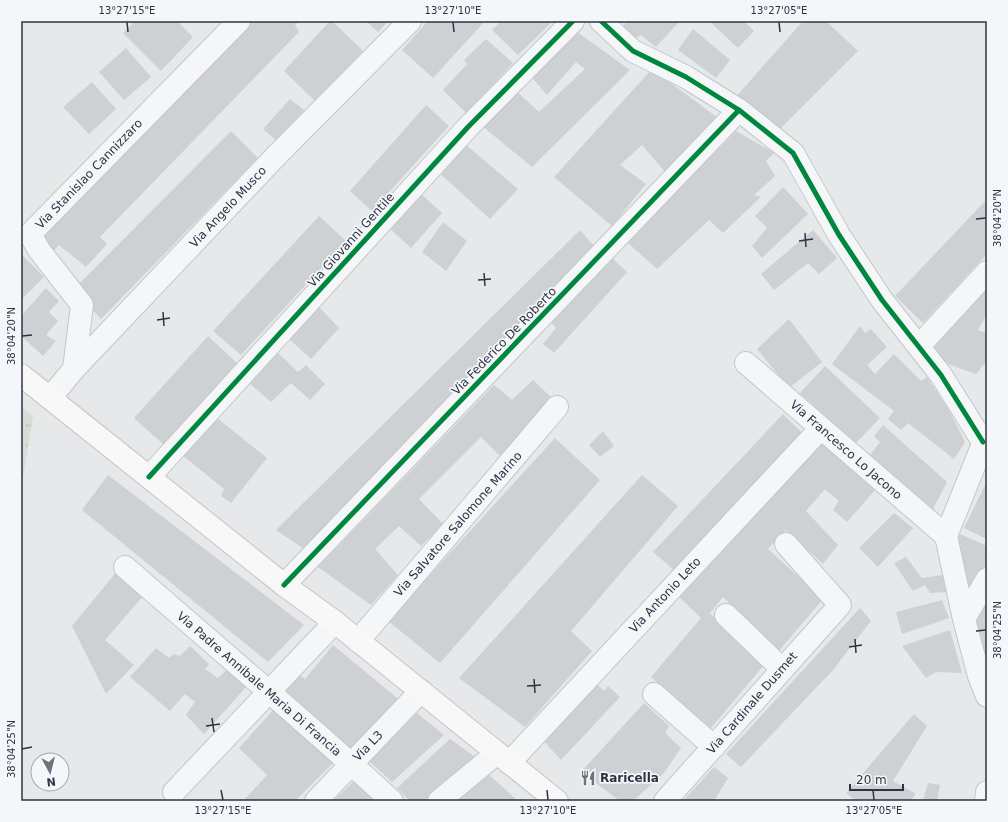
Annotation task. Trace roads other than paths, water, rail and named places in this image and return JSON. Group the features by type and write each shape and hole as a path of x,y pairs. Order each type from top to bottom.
{"main road":[{"path":"21,375 284,585 335,622 557,801"}],"street":[{"name":"Via Stanislao Cannizzaro","path":"74,369 82,305 39,250 30,234 239,21"},
{"name":"Via Angelo Musco","path":"50,398 74,369 276,156 410,21"},
{"name":"Via Giovanni Gentile","path":"149,477 468,127 573,21"},
{"path":"601,21 633,51 686,77 739,110 792,152 844,242 882,300 941,375 985,438 946,536 964,619 979,676 987,696"},
{"name":"Via Federico De Roberto","path":"284,585 739,110"},
{"path":"919,346 987,272"},
{"name":"Via Francesco Lo Jacono","path":"746,363 946,536"},
{"name":"Via Salvatore Salomone Marino","path":"358,641 558,407"},
{"name":"Via Antonio Leto","path":"439,801 503,758 821,428"},
{"name":"Via Cardinale Dusmet","path":"665,801 840,605 786,544"},
{"name":"Via Padre Annibale Maria Di Francia","path":"125,567 268,692 305,722 392,801"},
{"path":"964,619 987,579"},
{"path":"726,615 782,669"},
{"path":"174,792 335,622"},
{"name":"Via L3","path":"316,801 421,691"},
{"path":"654,694 714,747"}],"place":[{"name":"Raricella","path":"588,778"}]}
